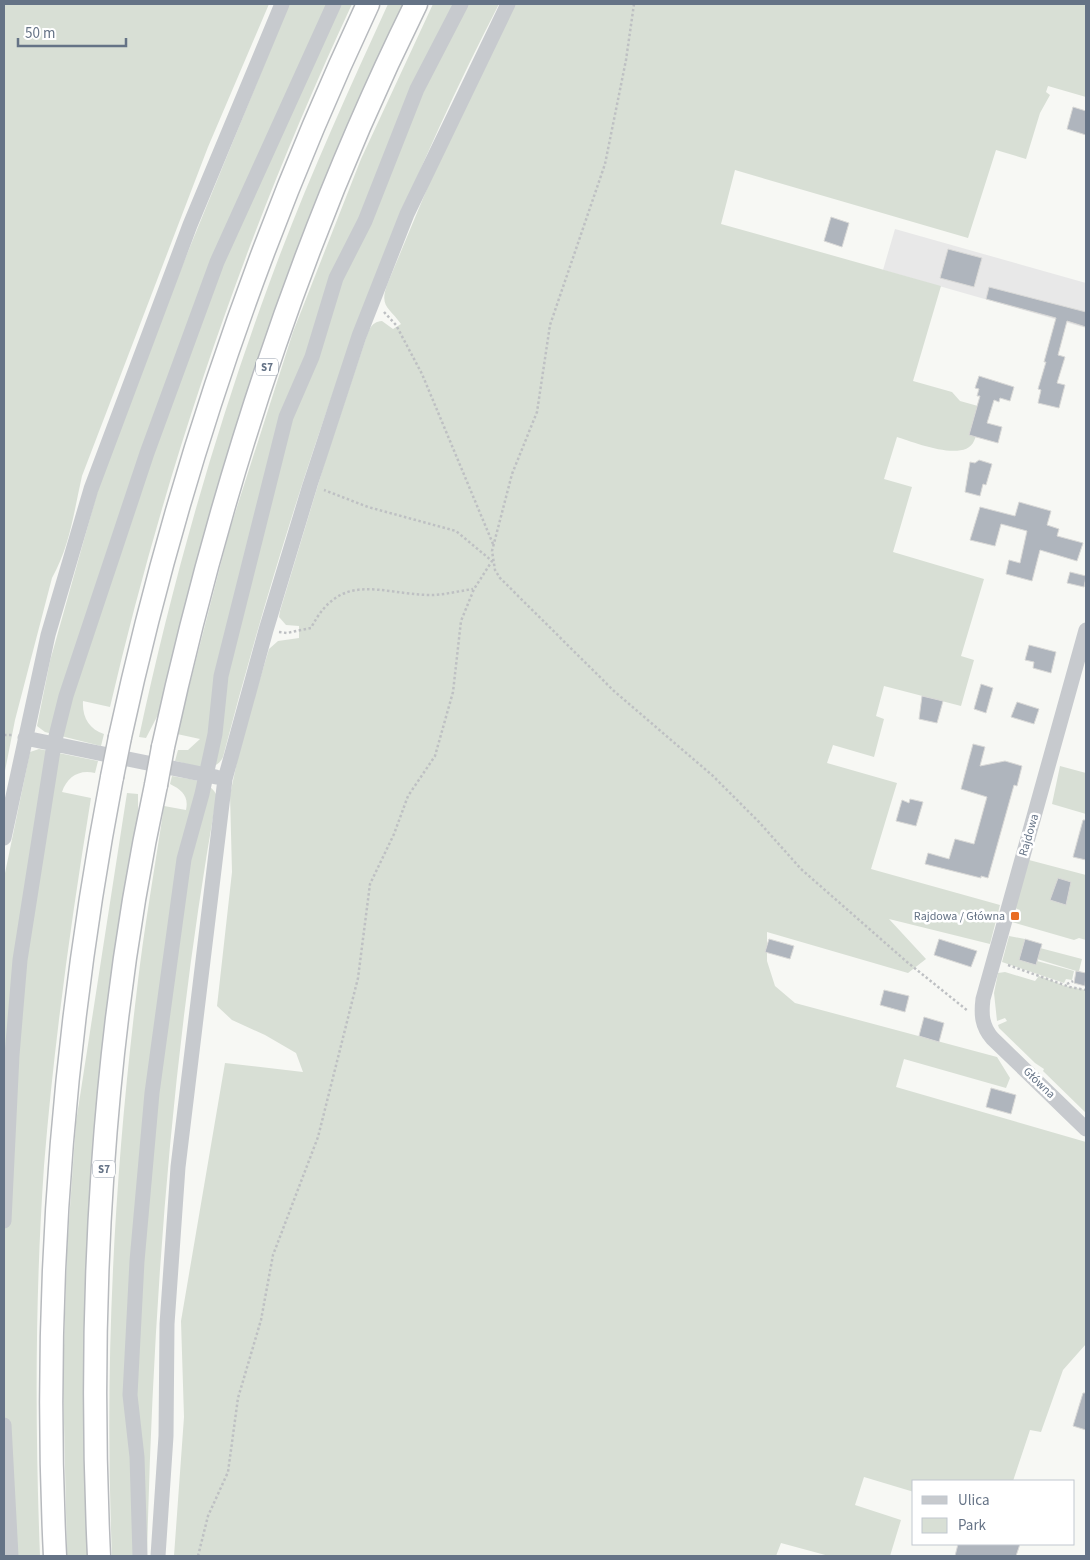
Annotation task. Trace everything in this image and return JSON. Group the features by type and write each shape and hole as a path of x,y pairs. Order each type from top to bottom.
{"highway":[{"path":"55,1556 52,1367 59,1182 79,979 95,871 120,737 169,535 198,435 229,342 266,240 303,148 368,4"},
{"name":"S7","path":"99,1556 95,1377 102,1199 112,1080 125,965 163,747 212,546 275,342 334,186 416,4"}],"street":[{"path":"4,838 51,625 74,542 103,453 194,216 282,4"},
{"path":"4,1221 12,1055 20,960 54,744 66,696 117,541 193,324 221,254 334,4"},
{"path":"140,1556 137,1457 130,1395 137,1261 152,1092 184,859 215,734 221,676 286,417 312,357 336,278 365,221 417,90 461,4"},
{"path":"158,1556 166,1436 166,1324 178,1167 224,779 266,630 332,412 370,306 407,214 508,4"},
{"name":"Rajdowa","path":"982,1014 994,962 1086,630"},
{"path":"26,738 224,779"},
{"name":"Główna","path":"982,1014 983,1024 992,1038 1086,1129"},
{"path":"4,1425 11,1556"}],"path":[{"path":"198,1556 208,1516 228,1472 238,1398 261,1320 273,1255 318,1137 358,978 370,884 394,834 408,796 435,756 454,686 461,621 474,589 492,561 493,545 512,474 537,412 550,325 606,164 626,60 634,4"},
{"path":"370,306 385,313 396,325 422,374 493,545"},
{"path":"310,485 368,507 456,531 492,561 500,578 614,692 726,788 811,878 962,1008 982,1014"},
{"path":"266,630 287,633 311,628 320,611 335,597 364,588 432,595 474,589"},
{"path":"994,962 1086,990"},
{"path":"1066,985 1073,981"}],"shaded area":[{"path":"895,229 1086,283 1086,328 883,270"}],"green space":[{"path":"4,4 269,4 208,147 82,476 67,541 52,578 15,720 4,776"},
{"path":"289,4 352,4 277,176 213,349 157,526 132,616 110,707 83,701 85,717 90,726 104,734 101,746 45,732 37,726 50,661 101,479 174,286"},
{"path":"388,4 406,4 368,85 162,707 146,738 139,737 180,565 213,451 249,339 282,248 311,177"},
{"path":"433,4 499,4 455,94 414,186 340,372 278,563 223,757 214,766 208,767 175,761 178,750 188,750 200,739 177,734 229,532 293,332 361,159"},
{"path":"515,4 1086,4 1086,97 1048,86 1046,92 1050,95 1040,113 1026,159 996,150 968,238 735,170 721,224 941,286 913,381 952,392 960,401 978,406 977,433 969,447 950,451 897,437 884,479 912,487 893,552 984,579 961,656 974,660 961,706 884,686 876,716 884,719 874,757 833,745 827,763 897,783 871,869 1000,905 990,944 889,919 926,959 908,973 767,932 767,961 775,986 795,1003 997,1057 1010,1078 1006,1088 904,1059 896,1087 1086,1142 1086,1344 1063,1370 1041,1432 1030,1430 1013,1480 912,1480 912,1491 864,1477 855,1505 901,1520 890,1556 829,1556 781,1543 776,1556 174,1556 184,1417 181,1321 225,1063 303,1072 296,1053 265,1035 232,1020 217,1006 232,872 230,795 242,738 269,649 278,641 299,638 299,626 286,625 279,617 280,611 327,455 370,328 375,323 382,321 393,329 401,324 385,303 385,292 429,184"},
{"path":"39,749 98,761 95,773 84,772 74,775 67,782 62,792 91,798 64,982 44,1166 37,1361 40,1556 4,1556 4,878 30,752"},
{"path":"1060,766 1086,773 1086,814 1052,804"},
{"path":"172,776 196,780 208,785 216,794 216,800 188,988 176,1082 167,1177 154,1366 147,1556 112,1556 109,1414 110,1343 122,1130 140,966 164,806 186,810 187,805 184,794 170,784"},
{"path":"127,793 138,794 138,825 125,903 90,1556 67,1556 63,1378 67,1250 76,1122"},
{"path":"1029,860 1086,875 1086,940 1079,938 1074,940 1012,922 1016,922 1020,910 1015,908"},
{"path":"1009,936 1025,939 1019,960 1036,964 1037,961 1074,971 1072,980 1066,979 1064,983 1002,962"},
{"path":"1040,948 1082,959 1079,971 1086,974 1037,959"},
{"path":"1005,972 1035,981 1039,976 1065,986 1086,990 1086,1113 1043,1071 1044,1069 1035,1063 999,1028 998,1025 1007,1021 1005,1018 997,1021 994,993 998,973"}],"building":[{"path":"1073,107 1086,111 1086,135 1067,129"},
{"path":"831,217 849,223 842,247 824,241"},
{"path":"948,249 982,258 974,287 940,278"},
{"path":"989,287 1086,312 1086,327 1067,321 1058,355 1065,357 1057,383 1065,385 1059,408 1038,403 1041,390 1038,389 1056,318 986,299"},
{"path":"979,376 1014,387 1010,401 1000,398 999,402 994,400 987,423 1002,427 998,443 969,435 980,396 977,396 979,389 975,388"},
{"path":"979,460 992,464 986,485 983,484 980,496 965,492 970,462 975,463"},
{"path":"1019,502 1051,511 1047,525 1059,529 1057,536 1083,543 1077,561 1040,550 1032,581 1006,574 1009,560 1020,563 1027,531 1001,524 995,546 970,540 980,507 1015,516"},
{"path":"1070,572 1086,576 1084,587 1067,583"},
{"path":"1029,645 1056,652 1051,673 1033,668 1034,662 1025,660"},
{"path":"981,684 993,688 986,713 974,709"},
{"path":"922,696 943,701 937,723 919,719"},
{"path":"1017,702 1039,709 1034,724 1011,717"},
{"path":"973,744 985,747 980,766 1005,761 1022,766 1017,786 1014,785 988,878 981,876 981,878 925,864 928,853 949,859 955,839 974,844 987,797 961,789"},
{"path":"910,799 923,802 916,826 896,821 902,800 909,803"},
{"path":"1083,820 1086,820 1086,860 1073,857"},
{"path":"1058,878 1071,882 1066,905 1050,900"},
{"path":"769,939 794,946 790,959 765,952"},
{"path":"939,939 977,951 971,967 934,955"},
{"path":"1025,939 1042,944 1036,965 1019,960"},
{"path":"1076,971 1086,973 1085,986 1074,983"},
{"path":"884,990 909,996 905,1012 880,1005"},
{"path":"924,1017 944,1023 939,1042 919,1036"},
{"path":"991,1088 1016,1095 1011,1114 986,1107"},
{"path":"1083,1393 1086,1393 1086,1430 1073,1426"},
{"path":"958,1545 1020,1545 1016,1556 955,1556"}],"place":[{"name":"Rajdowa / Główna","path":"1015,916"}]}
